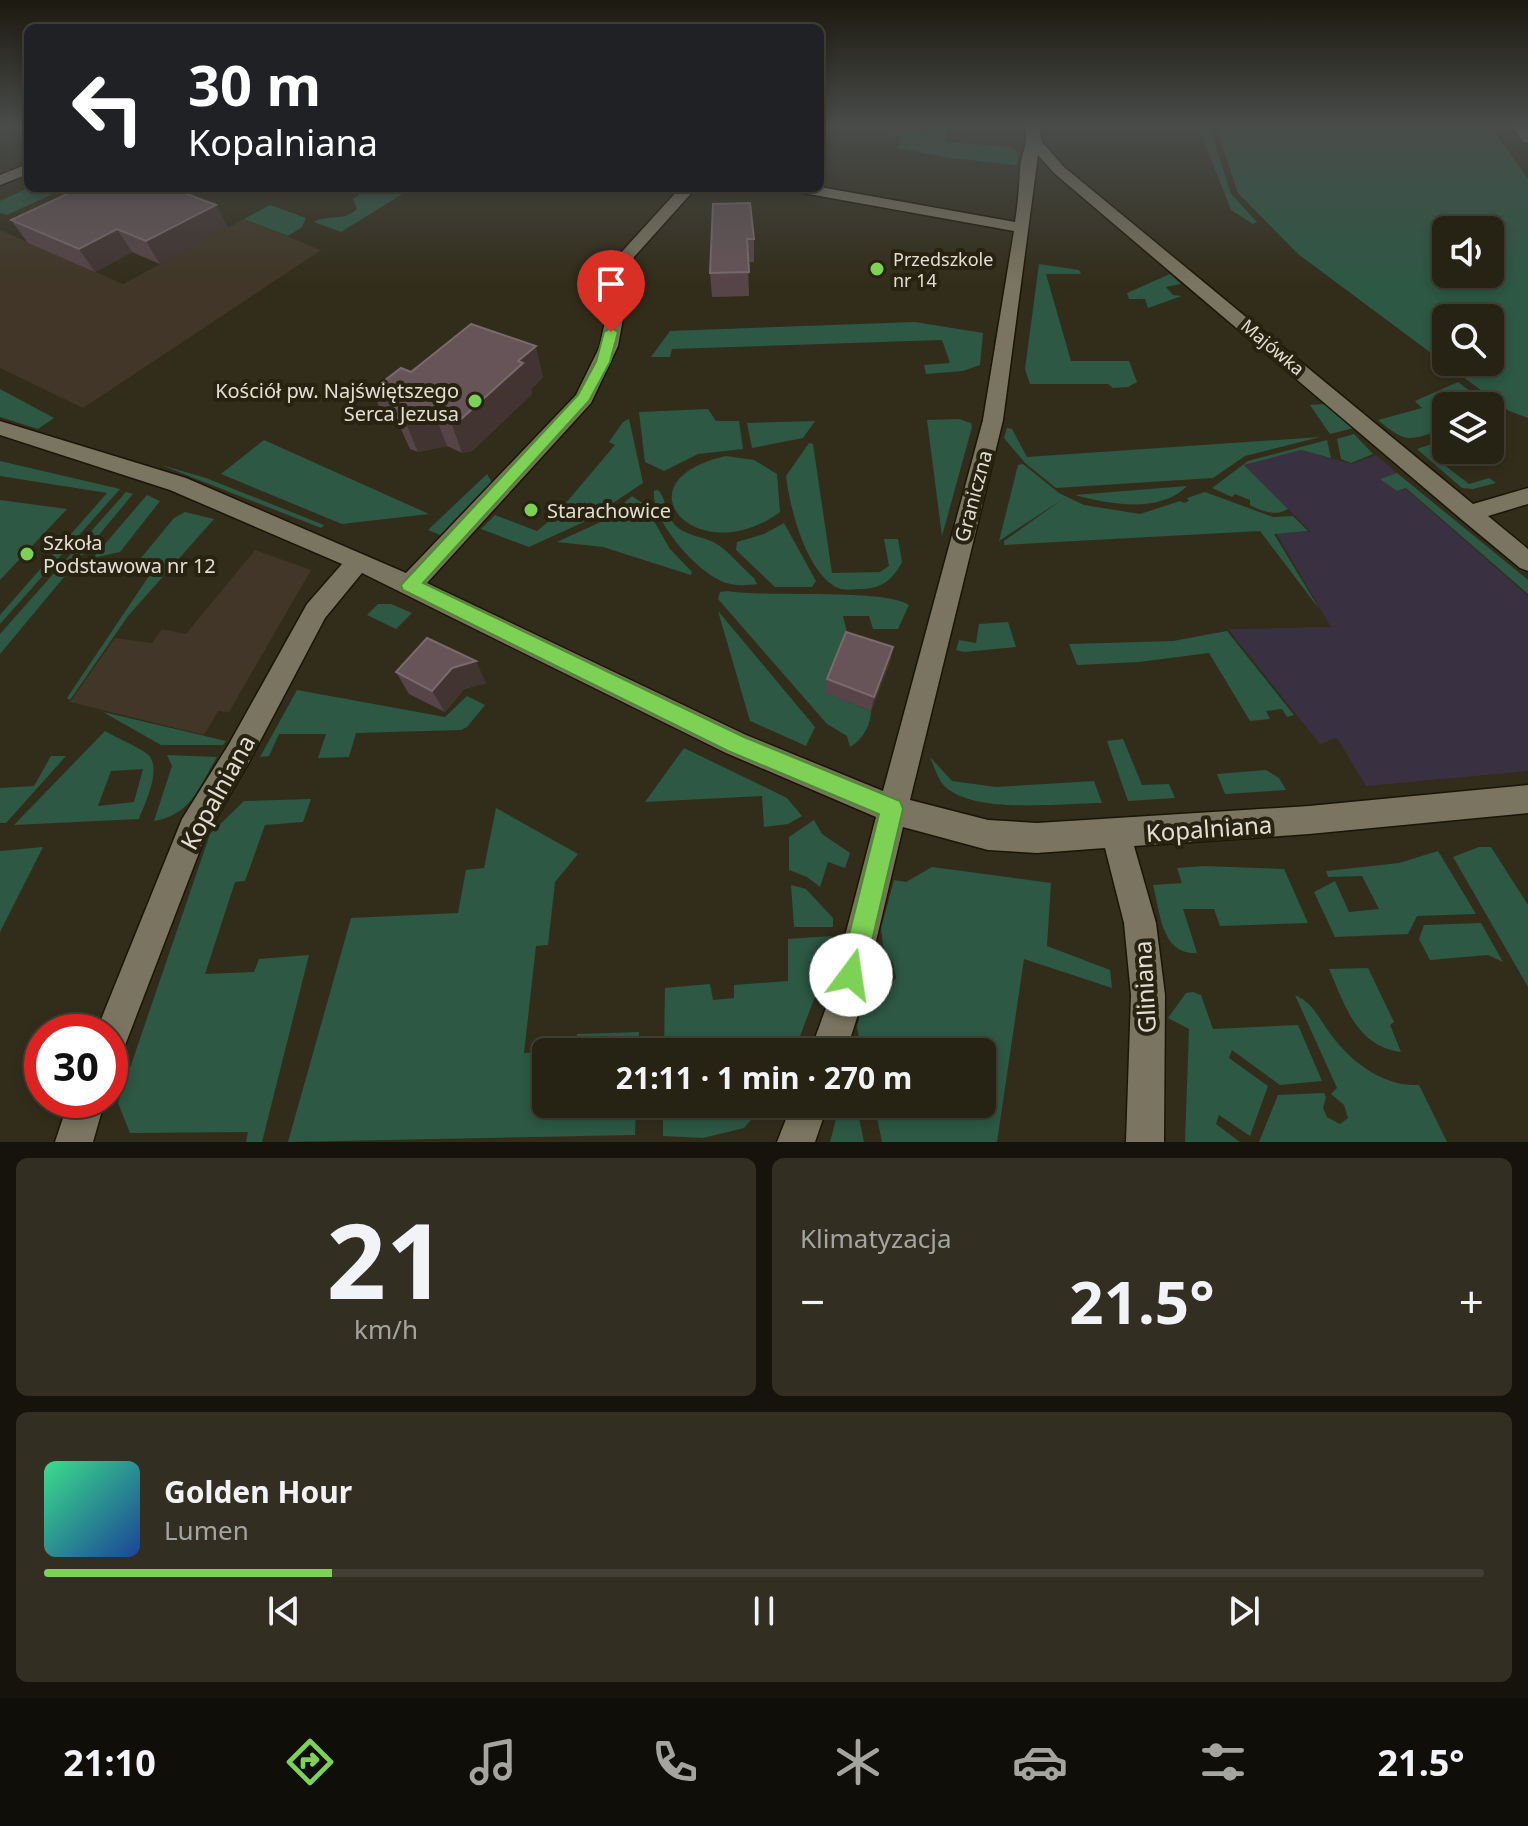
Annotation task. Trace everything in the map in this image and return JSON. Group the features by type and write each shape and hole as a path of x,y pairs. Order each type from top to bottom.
{"street":[{"path":"0,183 20,177"},
{"path":"1029,179 1035,177"},
{"name":"Majówka","path":"1068,177 1528,562"},
{"name":"Graniczna","path":"892,809 999,396 1029,179"},
{"path":"410,585 584,398 609,346 626,256 684,192"},
{"path":"824,192 1023,228"},
{"name":"Kopalniana","path":"0,428 178,484 359,561 736,744 892,809 988,835 1037,838 1116,834 1528,799"},
{"path":"1469,513 1528,496"},
{"name":"Kopalniana","path":"121,1014 193,829 239,753 316,611 359,561"},
{"path":"833,1038 844,1005 892,809"},
{"name":"Gliniana","path":"1116,834 1140,923 1148,995 1145,1142"},
{"path":"74,1142 81,1118"},
{"path":"796,1142 805,1118"}],"shaded area":[{"path":"244,219 321,250 83,408 0,368 0,230 123,284"},
{"path":"1301,450 1352,464 1376,455 1397,473 1381,479 1397,491 1406,489 1528,596 1528,771 1366,786 1339,741 1336,738 1320,744 1228,629 1331,627 1276,533 1311,532 1244,465"},
{"path":"255,550 311,570 229,712 218,711 204,735 70,702 115,638 152,643 162,629 186,634"}],"green space":[{"path":"1218,177 1226,177 1231,194 1257,222 1253,224 1231,210"},
{"path":"1233,177 1527,177 1528,418 1504,407 1504,392 1483,392 1462,376 1504,376 1504,304 1432,304 1432,354 1298,254 1238,193"},
{"path":"24,190 67,192 53,194 7,215 0,213 0,201"},
{"path":"406,192 341,232 314,222 352,213 357,209 353,199 361,193"},
{"path":"270,205 306,218 302,227 288,236 244,219"},
{"path":"1039,264 1079,270 1081,274 1046,274 1071,361 1129,361 1137,382 1128,387 1113,388 1108,384 1030,384 1025,369"},
{"path":"1170,274 1181,284 1166,287 1173,295 1182,296 1148,308 1145,299 1129,299 1127,293"},
{"path":"915,322 983,333 980,365 963,371 926,374 924,365 950,363 942,340 672,349 670,357 651,357 670,331"},
{"path":"1458,382 1471,392 1435,392"},
{"path":"0,389 54,418 38,429 0,417"},
{"path":"1432,393 1432,433 1403,437 1378,420 1422,408 1415,401"},
{"path":"1325,404 1354,428 1330,434 1310,405"},
{"path":"708,409 716,421 739,421 743,449 698,454 664,471 645,462 639,412"},
{"path":"629,419 643,483 586,521 529,547 481,529 495,515 537,531 554,517 615,445 609,442 623,422"},
{"path":"959,419 971,423 972,427 942,536 927,420"},
{"path":"815,421 803,438 752,448 747,423"},
{"path":"1007,428 1012,429 1027,457 1320,437 1245,456 1213,478 1056,488 1025,463 1004,438"},
{"path":"1354,434 1373,454 1351,463 1341,459 1337,439"},
{"path":"264,440 429,514 342,524 221,474"},
{"path":"1327,440 1331,458 1301,450 1244,465 1288,509 1273,513 1264,511 1250,505 1250,500 1235,494 1232,497 1212,488 1248,461"},
{"path":"809,443 813,444 832,573 880,572 889,566 884,539 898,539 902,562 891,578 882,584 863,589 838,588 817,569 809,554 796,522 786,476"},
{"path":"1432,444 1432,462 1417,449"},
{"path":"726,456 754,460 777,474 780,512 749,528 721,532 697,528 680,516 672,501 676,484 693,468"},
{"path":"0,461 120,489 0,624 0,615 107,493 0,476"},
{"path":"1023,464 1059,493 1084,505 1140,514 1180,501 1184,503 1189,501 1187,498 1205,492 1273,517 1293,516 1308,531 1274,534 1320,610 1260,531 1004,545 1004,541 1063,499 999,541 1018,465"},
{"path":"1434,464 1443,464 1469,484 1489,478 1496,483 1473,489 1462,488"},
{"path":"161,465 206,478 324,525 321,528"},
{"path":"1397,473 1528,580 1528,594 1406,488 1397,491 1380,479"},
{"path":"487,474 493,484 445,537 428,530"},
{"path":"1187,486 1176,495 1148,504 1118,503 1075,495"},
{"path":"658,490 661,494 671,520 679,528 720,546 757,584 723,582 698,565 667,529 659,515 654,491"},
{"path":"126,492 133,494 0,654 0,634"},
{"path":"147,495 160,501 120,552 93,558"},
{"path":"632,496 644,504 670,549 692,572 691,575 603,547 557,542 605,520"},
{"path":"0,500 67,509 0,580"},
{"path":"185,512 214,519 128,616 70,700 67,698 153,570 141,558 174,518"},
{"path":"784,523 816,581 812,587 775,587 736,550 737,542 764,534"},
{"path":"720,592 850,595 895,600 909,605 898,629 873,629 869,616 843,616 849,641 826,693 871,711 870,721 855,744 850,747 847,736 827,724 718,599"},
{"path":"378,604 391,604 412,613 396,629 367,615"},
{"path":"718,611 815,727 806,746 750,721"},
{"path":"1008,622 1016,647 956,650 959,640 976,643 979,624"},
{"path":"1227,631 1294,715 1287,717 1282,709 1266,711 1270,719 1250,721 1209,653 1139,662 1077,665 1069,644 1173,641"},
{"path":"297,690 445,717 467,696 485,705 461,730 356,733 349,757 318,758 326,734 279,734 269,756 260,757"},
{"path":"103,712 226,741 223,745 161,745"},
{"path":"105,731 146,753 151,759 152,784 139,819 14,825","holes":["143,769 134,802 98,806 111,771"]},
{"path":"1123,739 1142,785 1169,784 1175,798 1128,801 1107,741"},
{"path":"684,748 787,798 802,816 788,824 764,827 762,796 645,802"},
{"path":"167,755 217,757 193,798 177,813 154,821 172,766"},
{"path":"51,756 66,756 6,823 0,823 0,788 34,786"},
{"path":"930,757 952,781 996,787 1094,781 1102,803 1022,805 980,802 948,789 939,779"},
{"path":"1266,770 1279,778 1286,790 1225,794 1217,774"},
{"path":"311,799 303,822 265,825 245,881 235,882 205,974 254,972 259,959 309,955 262,1142 246,1142 248,1132 130,1133 124,1118 128,1118 128,1074 210,834 244,801"},
{"path":"496,808 578,854 555,882 548,945 536,946 524,1053 532,1053 532,1118 636,1118 635,1135 288,1142 351,918 458,913 466,870 484,868"},
{"path":"814,820 822,834 850,853 845,868 828,862 820,887 807,877 789,870 789,837"},
{"path":"43,847 0,932 0,851"},
{"path":"1479,847 1491,847 1528,905 1528,987 1453,857"},
{"path":"1438,851 1476,914 1417,916 1408,934 1335,937 1314,892 1335,881 1349,912 1379,909 1362,876 1328,877 1326,871 1399,863"},
{"path":"932,867 1051,883 1047,946 1110,970 1112,988 1024,959 997,1142 882,1142 877,1118 996,1118 996,1038 859,1038 857,1027 868,981 880,988 889,986 896,978 893,962 884,954 881,928 894,880 906,882"},
{"path":"1177,868 1284,869 1308,923 1220,926 1214,909 1183,909 1197,953 1185,952 1176,947 1164,930 1153,885 1182,883"},
{"path":"791,885 806,889 833,918 833,927 794,927"},
{"path":"1481,923 1503,962 1488,955 1430,960 1419,939 1424,925"},
{"path":"832,936 816,994 799,1038 664,1038 665,988 710,984 713,1000 734,998 734,985 788,981 788,939"},
{"path":"1368,968 1394,1022 1390,1025 1401,1052 1373,1042 1363,1033 1347,1010 1329,969"},
{"path":"1186,993 1201,995 1213,1029 1298,1025 1322,1081 1280,1085 1232,1050 1229,1058 1268,1086 1250,1136 1219,1115 1216,1124 1240,1142 1185,1142 1189,1029 1168,1018"},
{"path":"1295,995 1311,1006 1337,1042 1368,1070 1392,1082 1419,1085 1447,1142 1259,1142 1278,1095 1324,1093 1323,1108 1327,1117 1340,1124 1348,1118 1344,1105 1331,1094 1337,1088"},
{"path":"639,1032 639,1038 576,1038 577,1034"},
{"path":"663,1118 753,1118 744,1128 703,1138 663,1136"},
{"path":"836,1118 859,1118 864,1142 830,1142"}],"building":[{"path":"71,192 182,192 216,205 146,241 117,229 79,249 11,220"},
{"path":"750,203 754,239 747,239 749,272 710,273 713,204"},
{"path":"471,324 536,346 518,361 523,363 460,420 451,422 435,415 405,421 396,418 393,399 372,390 401,368 411,372"},
{"path":"846,632 893,647 874,697 827,679"},
{"path":"427,638 476,661 452,668 432,691 396,672"}],"place":[{"name":"Przedszkole nr 14","path":"877,269"},
{"name":"Kościół pw. Najświętszego Serca Jezusa","path":"475,401"},
{"name":"Starachowice","path":"531,510"},
{"name":"Szkoła Podstawowa nr 12","path":"27,554"}],"route":[{"path":"611,332 603,362 584,398 410,585 736,744 892,809 851,975"}]}
